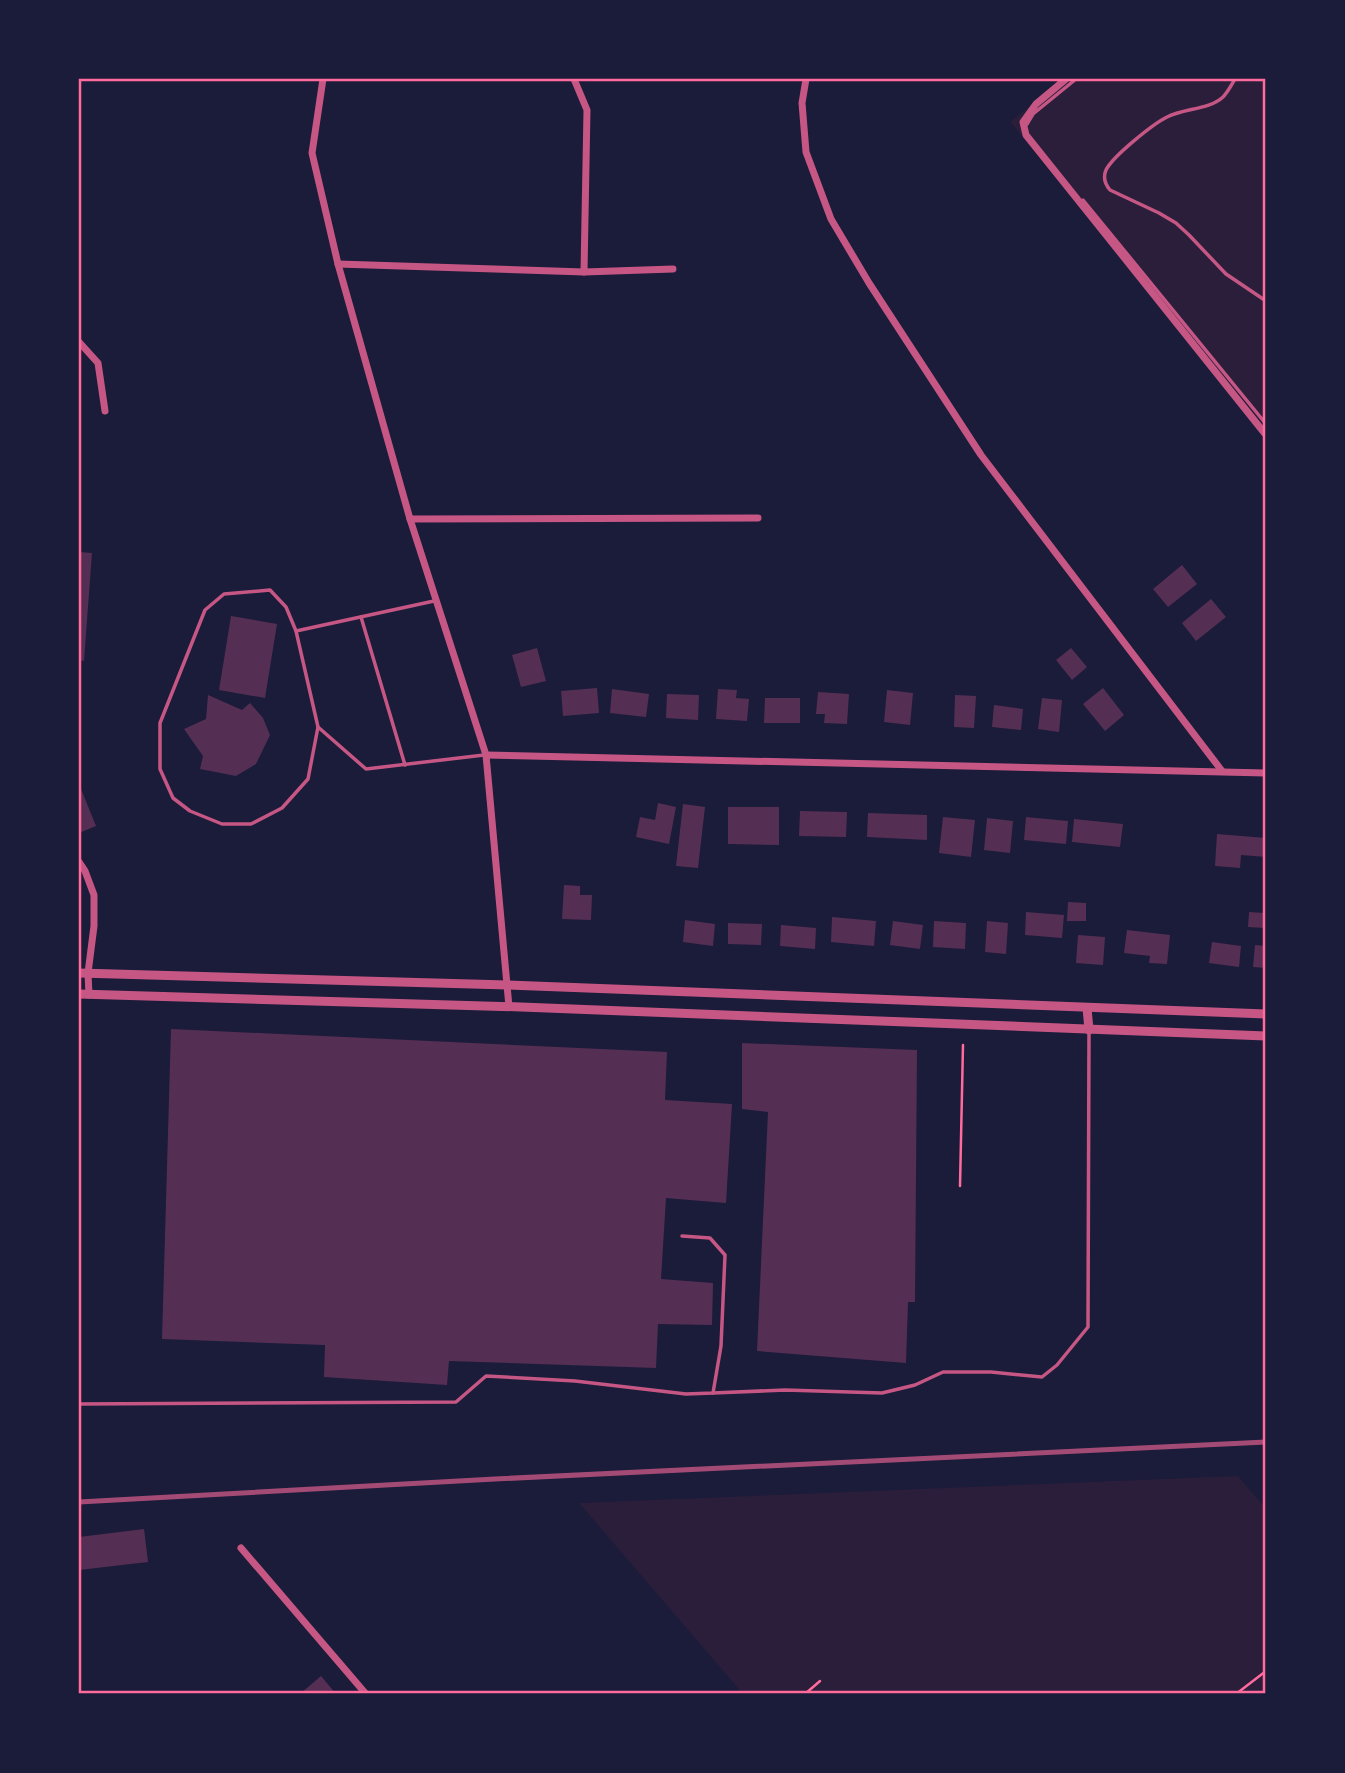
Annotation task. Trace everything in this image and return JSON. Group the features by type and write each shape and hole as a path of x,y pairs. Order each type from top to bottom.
{"street":[{"path":"323,79 312,153 338,264 410,519 486,755 509,1007"},
{"path":"574,79 587,110 584,272"},
{"path":"806,79 802,103 806,152 831,219 869,283 981,456 1222,771"},
{"path":"1066,79 1036,104 1023,122 1026,135 1266,435"},
{"path":"338,264 584,272 673,269"},
{"path":"79,342 97,363 105,411"},
{"path":"410,519 758,518"},
{"path":"486,755 1266,773"},
{"path":"79,862 94,895 94,926 83,973 89,995"},
{"path":"83,973 508,985 1266,1014"},
{"path":"79,994 509,1007 1266,1036"},
{"path":"1087,1008 1089,1030"},
{"path":"241,1548 366,1694"}],"lane":[{"path":"1076,79 1032,114 1027,123 1029,135 1266,424"},
{"path":"1235,79 1223,97 1207,106 1186,109 1167,117 1145,133 1112,162 1105,171 1104,178 1110,190 1176,223 1226,274 1266,301"},
{"path":"270,590 286,607 296,631 318,727 309,779 282,808 251,824 222,824 190,811 173,798 160,769 160,723 205,610 224,594 270,590"},
{"path":"296,631 436,601"},
{"path":"361,617 405,765"},
{"path":"318,727 366,769 486,755"},
{"path":"79,1404 456,1402 486,1376 575,1381 686,1394 785,1390 882,1393 915,1385 943,1372 991,1372 1042,1377 1057,1365 1088,1327 1089,1030"},
{"path":"682,1236 710,1238 725,1255 721,1346 713,1393"}],"path":[{"path":"960,1186 963,1045"},
{"path":"1236,1694 1266,1671"},
{"path":"805,1694 820,1681"}],"shaded area":[{"path":"1064,79 1266,79 1266,434 1010,122"},
{"path":"1238,1476 1266,1509 1266,1694 743,1694 579,1503"}],"building":[{"path":"79,552 92,553 84,661 79,660"},
{"path":"1182,565 1197,584 1168,607 1153,589"},
{"path":"1211,599 1226,617 1196,641 1182,623"},
{"path":"231,616 277,624 265,698 219,690"},
{"path":"537,648 546,681 521,687 512,655"},
{"path":"1071,648 1087,667 1072,680 1056,660"},
{"path":"597,688 599,713 563,716 561,691"},
{"path":"1103,688 1124,715 1105,731 1083,704"},
{"path":"612,689 649,694 646,717 610,713"},
{"path":"718,689 737,690 736,698 749,699 747,721 716,719"},
{"path":"887,690 913,693 910,725 884,722"},
{"path":"818,692 849,694 847,724 824,723 825,714 816,714"},
{"path":"667,694 699,695 698,720 666,718"},
{"path":"208,695 242,710 250,703 263,718 270,735 256,764 236,776 200,769 203,756 184,729 206,719"},
{"path":"955,695 976,696 974,728 954,727"},
{"path":"765,698 800,698 800,723 764,723"},
{"path":"1042,698 1062,700 1059,732 1038,729"},
{"path":"994,705 1023,709 1021,730 992,727"},
{"path":"79,784 96,826 79,833"},
{"path":"658,803 676,807 669,844 636,837 640,817 655,820"},
{"path":"683,804 705,807 698,868 676,866"},
{"path":"728,807 779,807 779,845 728,844"},
{"path":"800,811 847,812 846,837 799,836"},
{"path":"868,813 927,815 927,840 867,837"},
{"path":"943,817 975,820 971,857 939,853"},
{"path":"1026,817 1068,821 1066,844 1024,840"},
{"path":"987,818 1013,821 1010,853 984,850"},
{"path":"1074,819 1123,824 1120,847 1072,842"},
{"path":"1217,834 1266,838 1266,857 1241,855 1240,868 1215,866"},
{"path":"564,885 580,886 580,895 592,895 591,920 562,919"},
{"path":"1068,902 1086,903 1086,921 1067,921"},
{"path":"1026,912 1064,915 1062,938 1025,935"},
{"path":"1249,912 1265,913 1264,928 1248,927"},
{"path":"832,917 876,921 874,946 831,942"},
{"path":"685,920 715,924 713,946 683,942"},
{"path":"893,921 923,925 920,949 890,945"},
{"path":"934,921 966,923 965,949 933,947"},
{"path":"987,921 1008,923 1006,954 985,952"},
{"path":"728,923 762,924 761,945 728,944"},
{"path":"781,925 816,928 815,949 780,946"},
{"path":"1127,930 1170,935 1167,964 1149,963 1150,956 1124,953"},
{"path":"1078,935 1105,937 1103,965 1076,963"},
{"path":"1212,942 1241,946 1239,967 1209,963"},
{"path":"1255,945 1266,946 1266,968 1253,967"},
{"path":"171,1029 667,1052 665,1100 732,1104 726,1203 666,1198 661,1279 713,1283 712,1325 658,1324 656,1368 449,1361 447,1385 324,1377 325,1345 162,1339"},
{"path":"742,1043 917,1050 915,1302 908,1302 906,1363 757,1351 768,1112 742,1109"},
{"path":"144,1529 148,1562 79,1570 79,1537"},
{"path":"321,1676 336,1694 300,1694"}],"railway":[{"path":"79,1502 1266,1442"}]}
